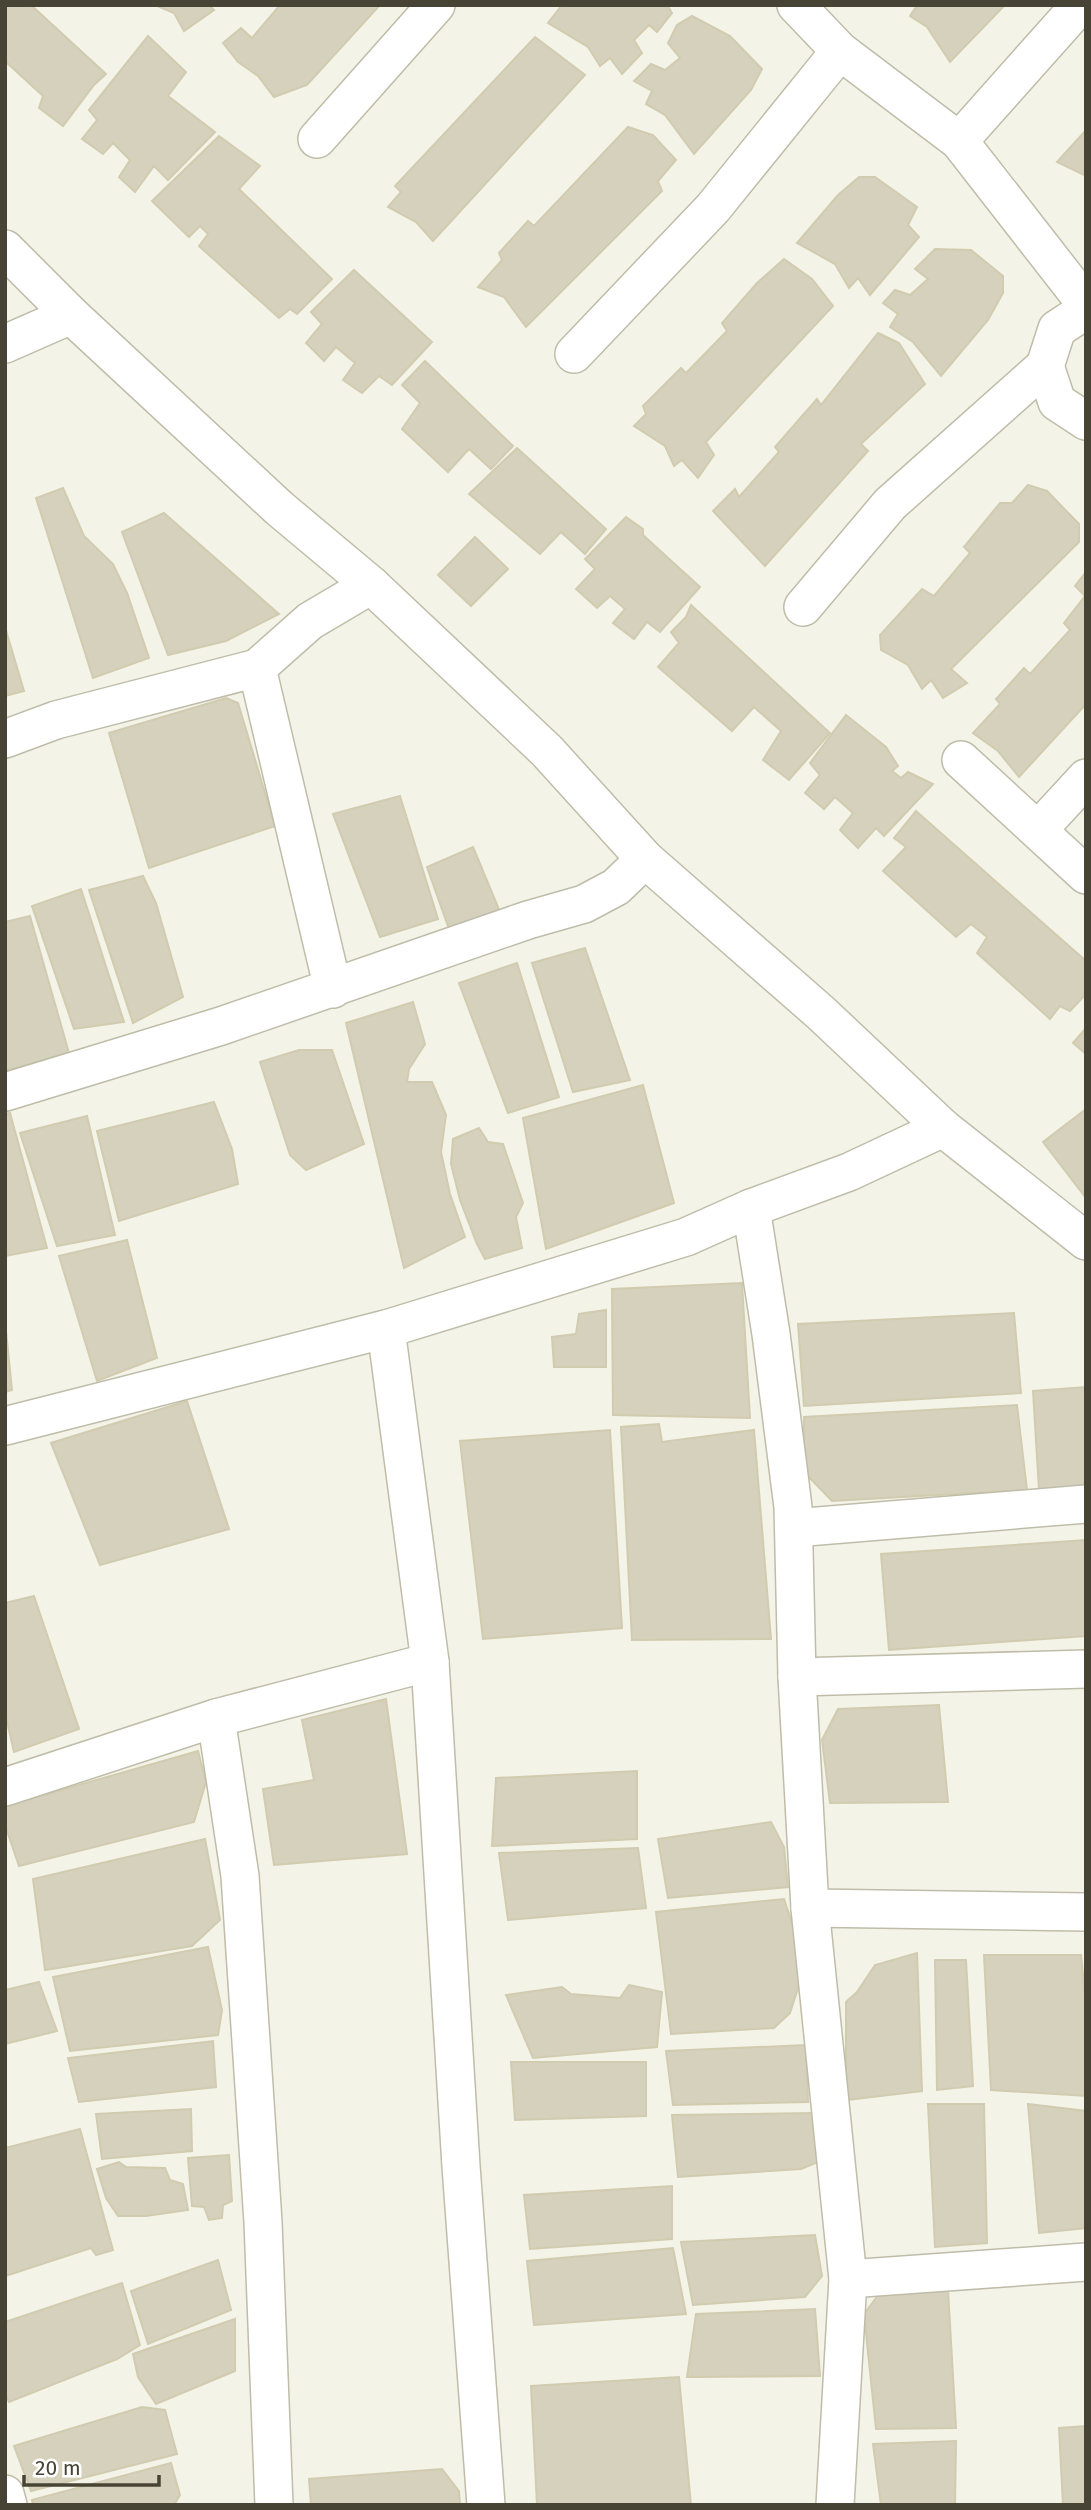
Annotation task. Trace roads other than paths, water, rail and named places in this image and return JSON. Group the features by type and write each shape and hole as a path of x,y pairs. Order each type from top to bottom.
{"street":[{"path":"317,139 436,5"},
{"path":"796,5 839,51 959,141 1086,304"},
{"path":"959,141 1080,5"},
{"path":"574,354 713,208 839,51"},
{"path":"5,249 71,315 279,508 371,585 547,751 645,859 821,1013 943,1128 1086,1241"},
{"path":"803,607 890,504 1045,366 1057,329 1086,310"},
{"path":"5,344 71,315"},
{"path":"1045,366 1057,402 1086,421"},
{"path":"5,739 56,720 257,668 310,621 371,585"},
{"path":"257,668 333,989"},
{"path":"961,760 1086,875"},
{"path":"1038,830 1086,778"},
{"path":"5,1092 221,1026 528,920 584,904 615,887 645,859"},
{"path":"5,1426 386,1329 686,1237 751,1208 849,1172 943,1128"},
{"path":"751,1208 771,1334 793,1528 797,1677 810,1908 848,2278 835,2505"},
{"path":"386,1329 430,1662 461,2166 486,2505"},
{"path":"793,1528 1086,1504"},
{"path":"5,1787 216,1718 430,1662"},
{"path":"797,1677 1086,1669"},
{"path":"216,1718 241,1890 263,2222 274,2505"},
{"path":"810,1908 1086,1912"},
{"path":"848,2278 1086,2262"},
{"path":"5,2494 8,2505"}]}
